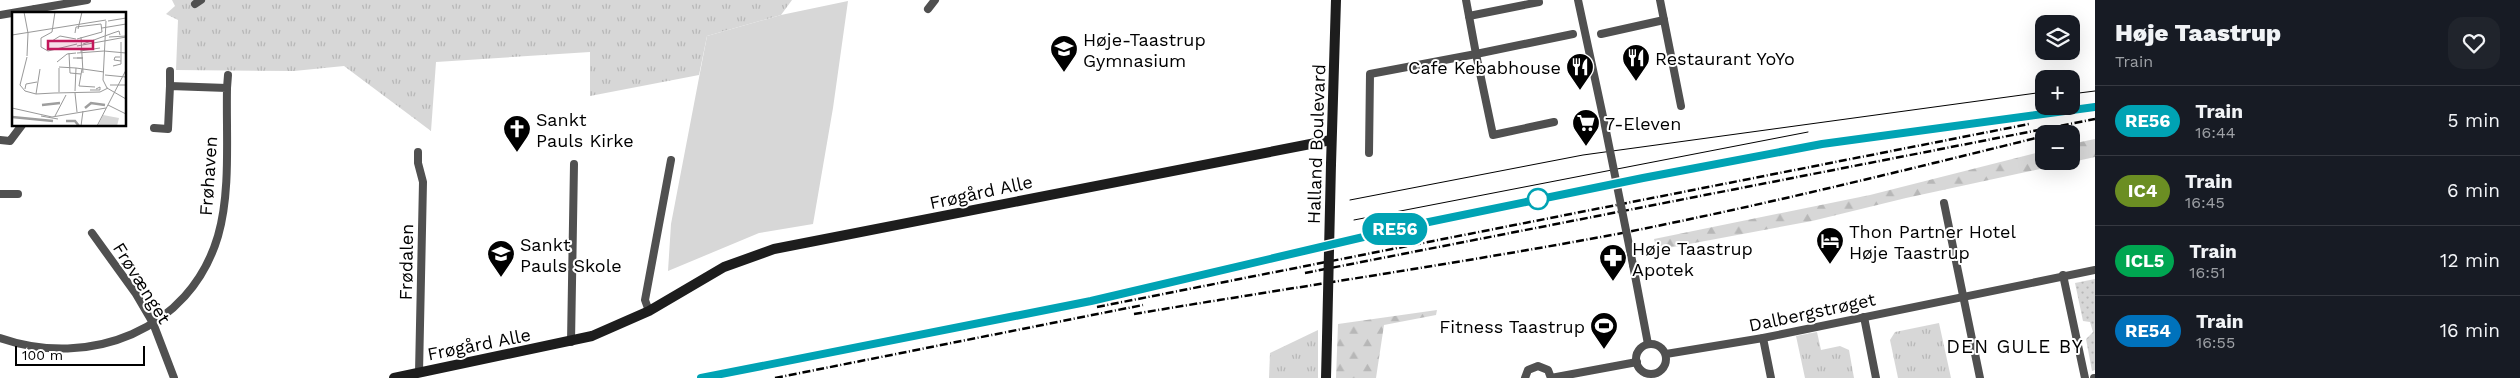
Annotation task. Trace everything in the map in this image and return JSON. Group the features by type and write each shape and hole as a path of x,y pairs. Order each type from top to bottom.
{"street":[{"path":"35,11 87,0"},
{"path":"928,9 936,0"},
{"name":"Halland Boulevard","path":"1326,378 1336,0"},
{"path":"1466,0 1493,135 1554,122"},
{"path":"1578,0 1648,344"},
{"path":"1660,0 1681,106"},
{"path":"1469,16 1539,2"},
{"path":"1601,34 1664,20"},
{"path":"1368,153 1370,74 1573,34"},
{"path":"154,128 168,129 170,71"},
{"name":"Frøhaven","path":"0,338 32,348 77,349 125,338 153,323 183,298 200,275 218,236 224,201 228,75"},
{"path":"170,86 227,88"},
{"path":"0,140 10,140 21,126"},
{"name":"Frøgård Alle","path":"394,378 571,342 609,330 649,311 724,267 774,249 1331,140"},
{"name":"Frødalen","path":"418,152 418,164 423,182 419,373"},
{"path":"649,311 645,300 671,160"},
{"path":"571,342 574,164"},
{"path":"0,194 18,194"},
{"path":"1944,203 1980,378"},
{"name":"Frøvænget","path":"92,233 132,288 153,323 174,378"},
{"name":"Dalbergstrøget","path":"1666,354 1763,338 2095,270"},
{"path":"2064,276 2085,378"},
{"path":"1864,317 1876,378"},
{"path":"1763,338 1771,378"},
{"path":"1648,344 1661,347 1666,354 1665,365 1654,376 1643,371 1637,362 1640,349 1648,344"},
{"path":"1525,378 1528,370 1538,366 1548,370 1551,378 1637,362"}],"green space":[{"path":"172,0 792,0 781,15 707,36 699,75 590,96 590,52 436,62 431,131 344,66 294,71 176,70 178,20 166,14 175,6"},
{"path":"848,1 833,108 813,224 759,233 668,271 671,224 707,36 781,15"},
{"path":"2095,139 2095,157 2080,160 2080,142"},
{"path":"2035,153 2035,170 1812,221 1657,250 1654,239 1870,195"},
{"path":"2095,279 2095,370 2092,371 2086,339 2093,332 2090,322 2083,321 2075,283"},
{"path":"1437,310 1436,315 1384,325 1376,378 1336,378 1338,324"},
{"path":"1939,323 1951,378 1898,378 1890,340 1895,332"},
{"path":"1318,330 1318,378 1269,378 1270,353"},
{"path":"1817,332 1821,350 1840,346 1849,350 1854,378 1805,378 1796,336"}],"tram line":[{"path":"2080,93 2095,91"},
{"path":"1350,200 1583,155 2035,93"},
{"path":"1354,220 1808,132"}],"railway":[{"path":"701,378 1091,301 1419,224 1643,178 1822,144 2095,107"},
{"path":"1305,273 2095,119"},
{"path":"1097,307 2029,124"},
{"path":"1134,314 1617,234 1778,200 2035,138"},
{"path":"775,378 1143,305"}],"train":[{"name":"RE56","path":"701,378 1091,301 1419,224 1730,161 1822,144 2095,107"}],"place":[{"name":"Høje-Taastrup Gymnasium","path":"1064,73"},
{"name":"Restaurant YoYo","path":"1636,82"},
{"name":"Cafe Kebabhouse","path":"1580,91"},
{"name":"7-Eleven","path":"1586,147"},
{"name":"Sankt Pauls Kirke","path":"517,153"},
{"name":"Thon Partner Hotel Høje Taastrup","path":"1830,265"},
{"name":"Sankt Pauls Skole","path":"501,278"},
{"name":"Høje Taastrup Apotek","path":"1613,282"},
{"name":"Fitness Taastrup","path":"1604,350"}],"district":[{"name":"DEN GULE BY","path":"2015,346"}]}
